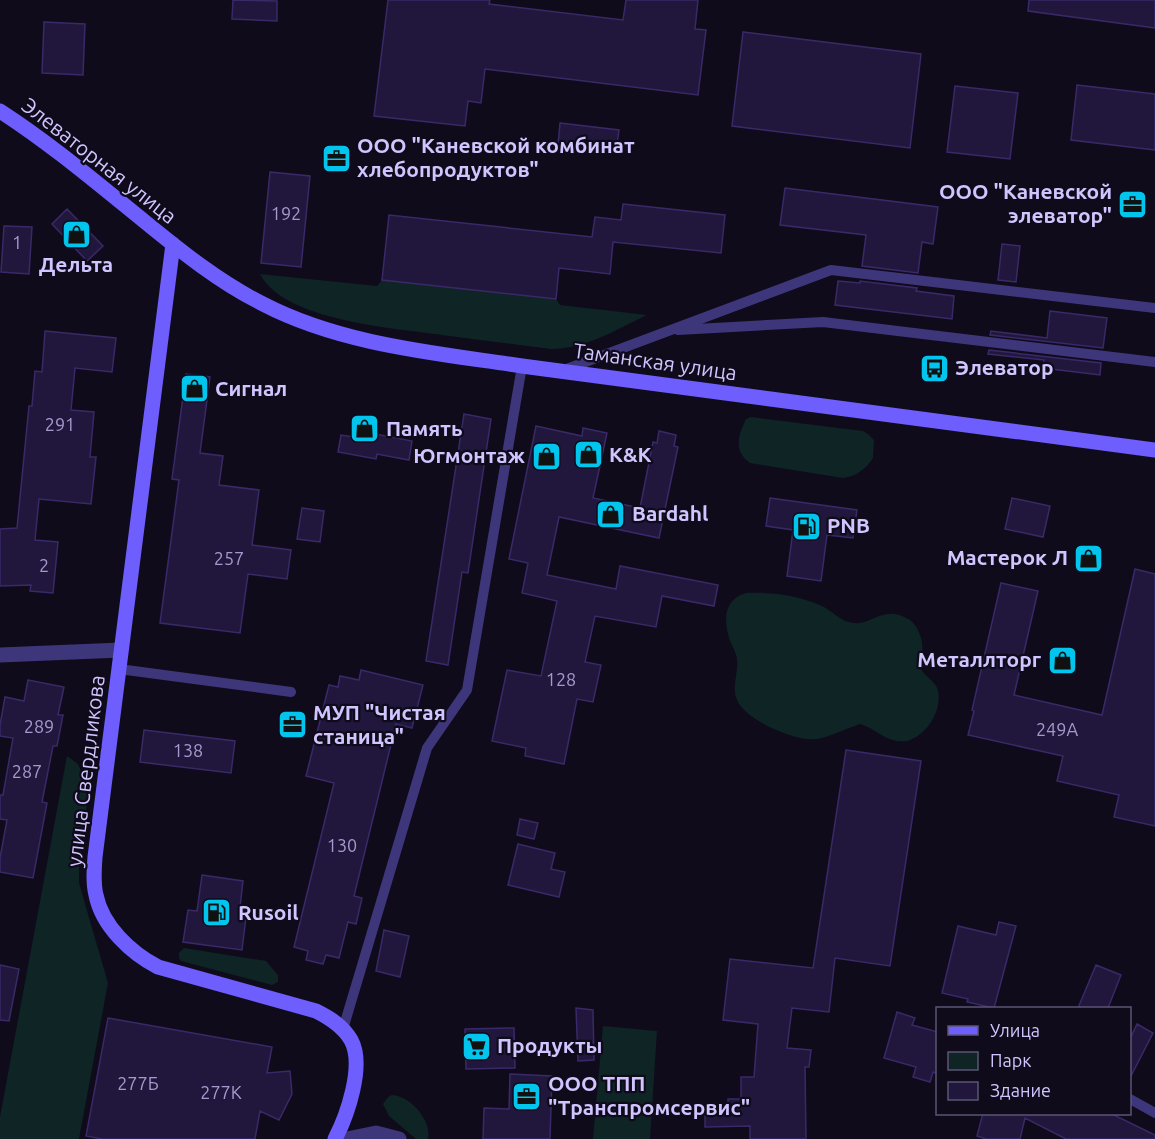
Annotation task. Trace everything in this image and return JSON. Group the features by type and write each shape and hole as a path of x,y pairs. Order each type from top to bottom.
{"street":[{"name":"Элеваторная улица","path":"0,111 48,144 173,244"},
{"name":"Таманская улица","path":"173,244 240,292 292,317 361,339 522,366 1155,450"},
{"name":"улица Свердликова","path":"173,244 95,857 95,891 103,915 130,948 158,967 316,1011 343,1029"},
{"path":"0,655 121,650"},
{"path":"335,1139 347,1111 352,1091 355,1059 353,1045 343,1029"},
{"path":"348,1139 376,1132 399,1139"}],"lane":[{"path":"561,371 831,270 1155,308"},
{"path":"666,331 823,322 1155,362"},
{"path":"343,1029 427,748 467,690 522,366"},
{"path":"119,669 291,692"},
{"path":"1131,1100 1155,1113"}],"green space":[{"path":"260,274 377,286 382,280 556,299 560,305 647,315 589,342 551,349 342,320 292,302 273,290"},
{"path":"751,417 863,431 874,440 873,458 860,472 843,478 750,463 741,453 739,443 746,419"},
{"path":"746,593 775,594 804,599 822,606 849,622 864,622 891,614 910,620 916,627 921,640 920,666 938,691 939,700 934,718 922,733 906,741 892,740 860,724 822,738 808,739 785,733 760,722 742,708 735,695 737,659 726,623 727,610 730,605"},
{"path":"67,756 78,764 87,785 87,803 79,859 79,883 108,983 79,1139 0,1139 0,1117"},
{"path":"184,948 266,961 278,975 278,982 272,985 181,961 179,953"},
{"path":"603,1026 657,1031 650,1139 593,1139"},
{"path":"392,1095 406,1100 419,1111 427,1125 428,1139 416,1139 389,1116 383,1104"}],"building":[{"path":"233,0 277,1 277,21 232,19"},
{"path":"388,0 490,0 489,4 623,20 626,0 698,0 695,29 706,30 698,95 485,69 481,103 468,101 465,126 374,116"},
{"path":"1029,0 1155,0 1155,28 1028,11"},
{"path":"44,22 85,24 83,75 42,73"},
{"path":"743,32 921,54 910,148 732,126"},
{"path":"1077,85 1155,94 1155,150 1071,140"},
{"path":"955,86 1018,93 1010,159 947,152"},
{"path":"560,123 619,130 616,152 558,145"},
{"path":"270,172 310,176 301,267 261,263"},
{"path":"785,188 938,207 933,244 922,242 918,273 862,266 866,235 780,225"},
{"path":"623,204 725,215 721,253 613,242 610,274 559,268 556,299 382,280 389,215 592,237 595,217 621,220"},
{"path":"67,209 103,246 87,261 52,224"},
{"path":"4,226 32,227 29,274 1,272"},
{"path":"1002,244 1020,246 1016,282 998,280"},
{"path":"838,281 860,283 860,281 917,288 916,291 954,296 952,319 835,305"},
{"path":"1050,311 1107,318 1103,348 990,335 991,331 1047,338"},
{"path":"45,331 116,338 112,372 75,368 71,410 94,412 90,457 96,457 91,504 39,499 35,540 58,542 53,593 30,591 31,585 0,586 0,529 17,528 29,406 32,406 35,371 42,372"},
{"path":"989,350 1101,363 1100,375 1043,368 1044,360 988,354"},
{"path":"186,374 210,377 200,453 223,456 219,485 259,490 252,545 291,550 287,579 248,574 240,633 160,623 179,480 172,479"},
{"path":"464,414 491,419 468,573 462,572 448,665 426,661"},
{"path":"357,421 377,424 375,434 412,441 409,460 377,454 376,459 338,452 341,435 354,437"},
{"path":"536,426 582,436 583,428 607,433 593,498 640,508 653,442 657,443 659,431 676,435 674,446 678,447 659,538 559,517 547,575 616,589 620,566 718,585 714,606 662,596 656,627 595,616 585,662 601,665 593,702 577,699 564,764 525,756 526,748 492,741 507,670 541,676 557,601 522,593 528,563 509,559"},
{"path":"770,498 857,510 853,538 827,535 821,581 787,576 793,530 766,526"},
{"path":"1012,498 1050,506 1043,537 1005,529"},
{"path":"302,508 324,511 320,542 297,539"},
{"path":"1135,569 1155,574 1155,826 1114,817 1119,795 1057,781 1063,756 968,735 1001,583 1038,591 1014,695 1102,715"},
{"path":"361,670 423,685 412,728 396,724 354,896 362,898 356,924 348,922 339,958 326,955 323,964 306,960 308,951 294,947 334,783 306,776 329,685 338,687 340,676 359,680"},
{"path":"28,680 64,687 58,715 63,715 57,746 53,746 42,802 47,803 33,878 0,872 0,858 7,820 0,819 0,795 3,795 13,738 0,736 0,725 5,697 24,701"},
{"path":"144,730 235,741 231,773 140,762"},
{"path":"846,750 921,761 890,966 835,958 829,1012 792,1008 787,1048 811,1050 809,1067 805,1067 806,1139 750,1139 750,1126 705,1127 705,1107 728,1107 728,1099 741,1099 741,1077 754,1077 758,1024 723,1020 730,959 813,968"},
{"path":"520,819 538,823 534,839 517,835"},
{"path":"518,844 555,853 551,869 565,872 559,897 508,885"},
{"path":"202,875 243,881 239,916 246,917 242,950 183,942 188,910 197,911"},
{"path":"999,922 1016,926 994,1007 967,1002 968,999 942,993 958,926 996,935"},
{"path":"384,930 409,936 400,977 376,971"},
{"path":"0,965 19,969 9,1021 0,1020"},
{"path":"1096,965 1121,975 1108,1007 1078,1007"},
{"path":"576,1008 593,1010 594,1060 578,1061"},
{"path":"897,1012 915,1018 912,1025 936,1031 936,1073 933,1072 930,1082 913,1077 916,1067 884,1058"},
{"path":"108,1018 272,1047 267,1073 290,1071 292,1094 279,1120 260,1111 255,1139 102,1139 86,1136"},
{"path":"1137,1024 1153,1033 1131,1076 1131,1037"},
{"path":"514,1028 515,1068 466,1069 465,1029"},
{"path":"510,1074 552,1076 550,1139 483,1139 484,1108 509,1109"},
{"path":"982,1115 1114,1115 1155,1135 1155,1139 1066,1139 1025,1118 1020,1139 986,1139 977,1136"}],"place":[{"name":"ООО \"Каневской комбинат хлебопродуктов\"","path":"336,158"},
{"name":"ООО \"Каневской элеватор\"","path":"1133,204"},
{"name":"Дельта","path":"76,234"},
{"name":"Элеватор","path":"934,368"},
{"name":"Сигнал","path":"194,389"},
{"name":"Память","path":"365,429"},
{"name":"K&K","path":"588,455"},
{"name":"Югмонтаж","path":"546,456"},
{"name":"Bardahl","path":"611,514"},
{"name":"PNB","path":"806,526"},
{"name":"Мастерок Л","path":"1089,558"},
{"name":"Металлторг","path":"1062,660"},
{"name":"МУП \"Чистая станица\"","path":"292,725"},
{"name":"Rusoil","path":"217,913"},
{"name":"Продукты","path":"476,1046"},
{"name":"ООО ТПП \"Транспромсервис\"","path":"527,1096"}]}
